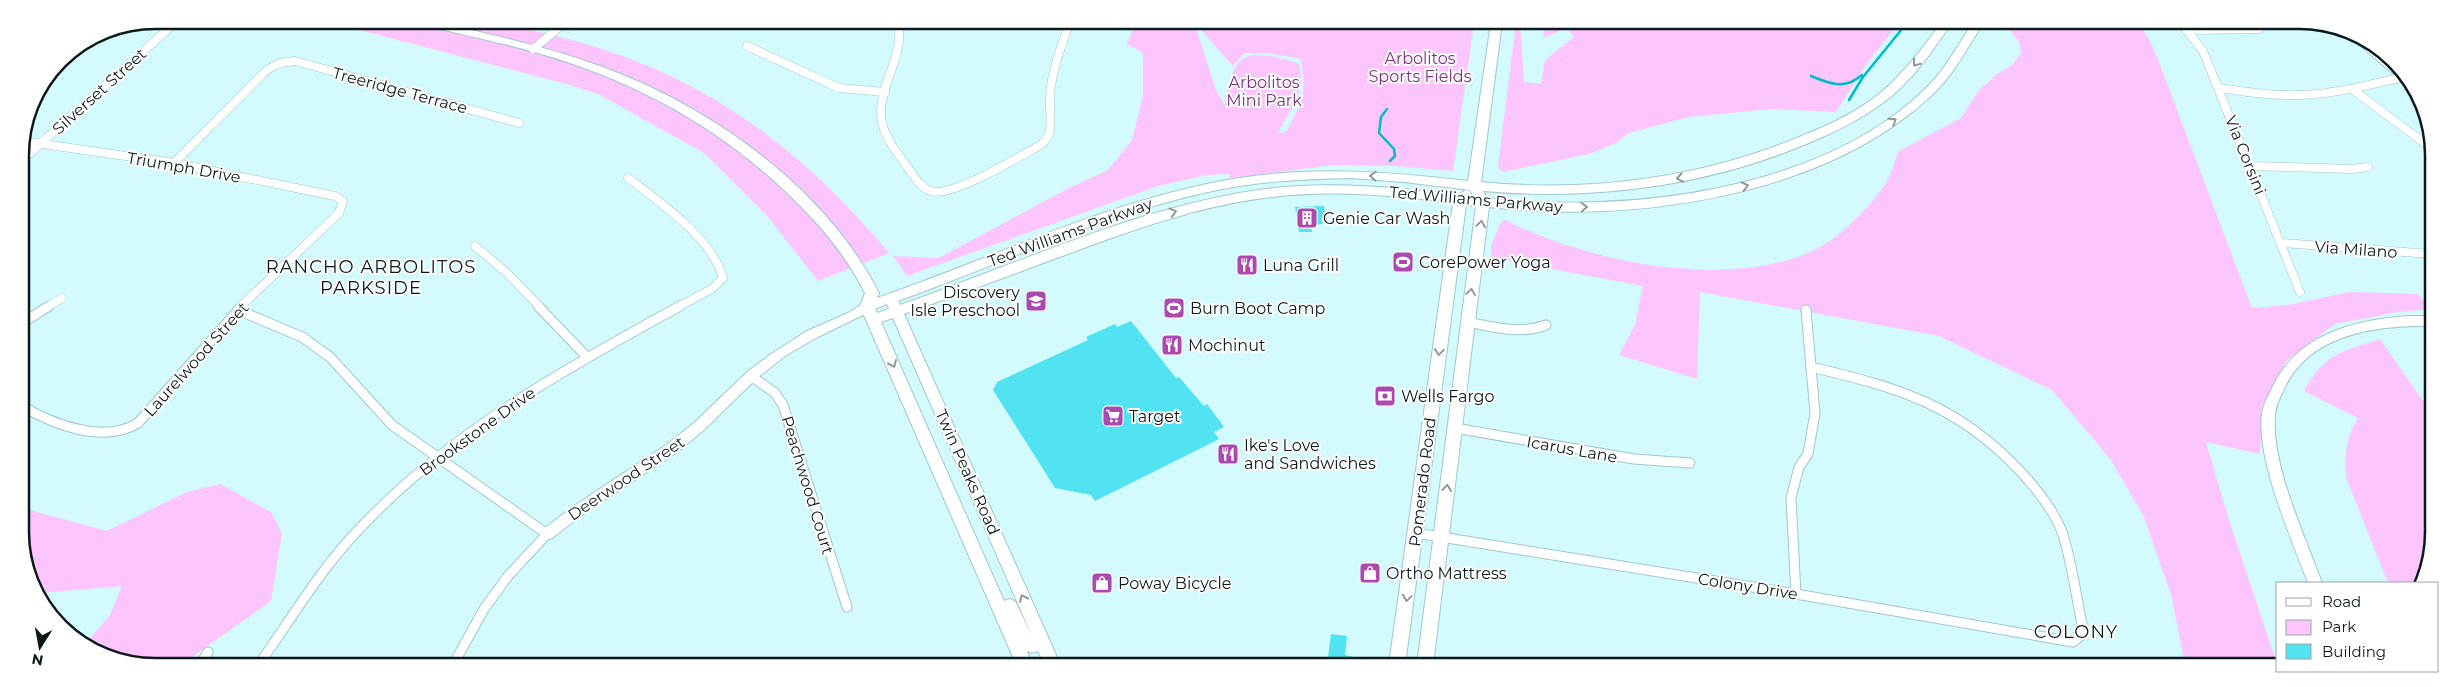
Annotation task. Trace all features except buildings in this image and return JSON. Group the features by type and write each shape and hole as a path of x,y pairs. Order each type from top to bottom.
{"main road":[{"name":"Twin Peaks Road","path":"455,29 533,49 602,70 657,94 707,121 767,165 819,216 841,242 865,277 868,308 1021,658"},
{"path":"1483,202 1474,186 1495,29"},
{"name":"Ted Williams Parkway","path":"868,308 1144,204 1210,188 1272,178 1325,175 1392,177 1474,186 1554,190 1658,182 1750,160 1803,142 1847,120 1888,93 1908,74 1941,29"},
{"name":"Ted Williams Parkway","path":"868,308 896,312 1144,221 1219,201 1284,191 1342,189 1394,192 1460,200 1558,208 1652,203 1714,194 1786,174 1827,159 1872,135 1906,112 1931,90 1974,29"},
{"path":"1460,200 1474,186"},
{"name":"Pomerado Road","path":"1398,658 1460,200"},
{"name":"Pomerado Road","path":"1426,658 1483,202"},
{"name":"Twin Peaks Road","path":"891,298 1050,658"},
{"path":"958,514 970,524 984,549 1025,642 1032,646 1043,642"}],"street":[{"name":"Silverset Street","path":"29,154 168,29"},
{"path":"533,49 557,29"},
{"path":"899,29 900,42 881,107 882,124 891,142 921,185 936,193 947,191 965,183 1042,144 1050,136 1052,126 1050,98 1053,73 1068,29"},
{"name":"Via Corsini","path":"2186,29 2203,51 2282,243 2300,292"},
{"path":"747,46 839,88 884,92"},
{"name":"Treeridge Terrace","path":"174,163 268,68 280,62 295,61 518,123"},
{"path":"2219,88 2259,93 2310,94 2352,89 2399,78"},
{"path":"2352,89 2398,126 2424,144"},
{"name":"Triumph Drive","path":"29,142 174,163 335,196 343,201"},
{"path":"2250,166 2352,169 2368,167"},
{"name":"Brookstone Drive","path":"263,658 327,567 364,524 437,456 545,382 713,288 723,278 723,272 705,245 660,201 628,178"},
{"name":"Laurelwood Street","path":"29,409 66,424 112,432 128,428 147,415 207,342 339,213 343,201"},
{"name":"Via Milano","path":"2282,243 2425,254"},
{"path":"474,246 508,273 587,357"},
{"path":"29,319 62,298"},
{"name":"Deerwood Street","path":"457,658 484,609 508,576 547,534 580,508 681,441 775,356 804,339 868,308"},
{"path":"238,310 302,337 330,357 392,425 547,534"},
{"path":"1796,594 1792,498 1799,468 1808,454 1815,413 1806,310"},
{"path":"2315,582 2278,478 2270,443 2268,414 2279,382 2294,362 2308,350 2344,331 2379,323 2425,321"},
{"path":"1467,322 1525,331 1537,330 1546,325"},
{"name":"Colony Drive","path":"1416,533 1796,594 2073,642 2084,633 2061,532 2042,496 2010,458 1978,431 1955,415 1906,391 1811,367"},
{"name":"Peachwood Court","path":"751,376 774,393 783,406 847,607"},
{"name":"Icarus Lane","path":"1455,428 1634,459 1690,463"},
{"path":"204,658 208,652"}],"green space":[{"path":"355,29 525,29 590,45 645,65 686,84 724,105 760,130 795,157 828,187 889,253 818,281 768,217 704,153 598,94"},
{"path":"1133,29 1196,29 1216,90 1225,105 1234,69 1246,57 1261,55 1278,57 1299,64 1301,75 1299,93 1278,133 1286,132 1300,105 1304,82 1301,59 1269,53 1244,53 1233,66 1200,29 1473,29 1453,171 1395,166 1332,165 1230,178 1229,174 1207,175 1158,186 907,276 893,256 939,258 1067,189 1108,170 1132,140 1143,96 1143,53 1127,44"},
{"path":"1515,29 1520,29 1524,82 1541,84 1545,60 1574,37 1568,29 1894,29 1866,65 1836,112 1771,109 1689,117 1629,133 1614,144 1589,154 1502,172 1498,166"},
{"path":"1544,29 1565,29 1543,38"},
{"path":"2009,29 2142,29 2148,37 2159,62 2252,308 2288,305 2349,292 2418,294 2425,302 2425,310 2398,312 2335,324 2286,361 2263,405 2260,454 2206,442 2229,520 2275,658 2183,658 2172,598 2144,517 2111,460 2052,390 1939,336 1700,292 1697,379 1619,355 1635,325 1643,286 1491,258 1491,246 1501,222 1506,220 1539,235 1617,259 1703,270 1745,268 1783,261 1818,248 1836,237 1871,203 1891,174 1899,151 1961,118 1979,90 1997,74 2012,65 2021,53 2019,42"},
{"path":"2380,339 2425,404 2425,532 2421,565 2415,582 2388,582 2347,480 2346,448 2358,418 2304,391 2311,379 2327,361 2355,347"},
{"path":"220,484 271,512 282,533 271,601 191,658 138,657 106,649 89,639 110,615 122,586 45,593 35,573 31,557 29,510 107,531 187,492"}],"waterway":[{"path":"1849,100 1863,77 1902,29"},
{"path":"1811,76 1831,83 1843,84 1850,83 1862,75"},
{"path":"1387,109 1381,117 1379,133 1394,149 1395,156 1390,161"}],"place":[{"name":"Genie Car Wash","path":"1307,218"},
{"name":"CorePower Yoga","path":"1403,262"},
{"name":"Luna Grill","path":"1247,265"},
{"name":"Discovery Isle Preschool","path":"1036,301"},
{"name":"Burn Boot Camp","path":"1174,308"},
{"name":"Mochinut","path":"1172,345"},
{"name":"Wells Fargo","path":"1385,396"},
{"name":"Target","path":"1113,416"},
{"name":"Ike's Love and Sandwiches","path":"1228,454"},
{"name":"Ortho Mattress","path":"1370,573"},
{"name":"Poway Bicycle","path":"1102,583"}],"district":[{"name":"RANCHO ARBOLITOS PARKSIDE","path":"371,277"},
{"name":"COLONY","path":"2076,632"}],"park label":[{"name":"Arbolitos Sports Fields","path":"1420,67"},
{"name":"Arbolitos Mini Park","path":"1264,91"}]}
